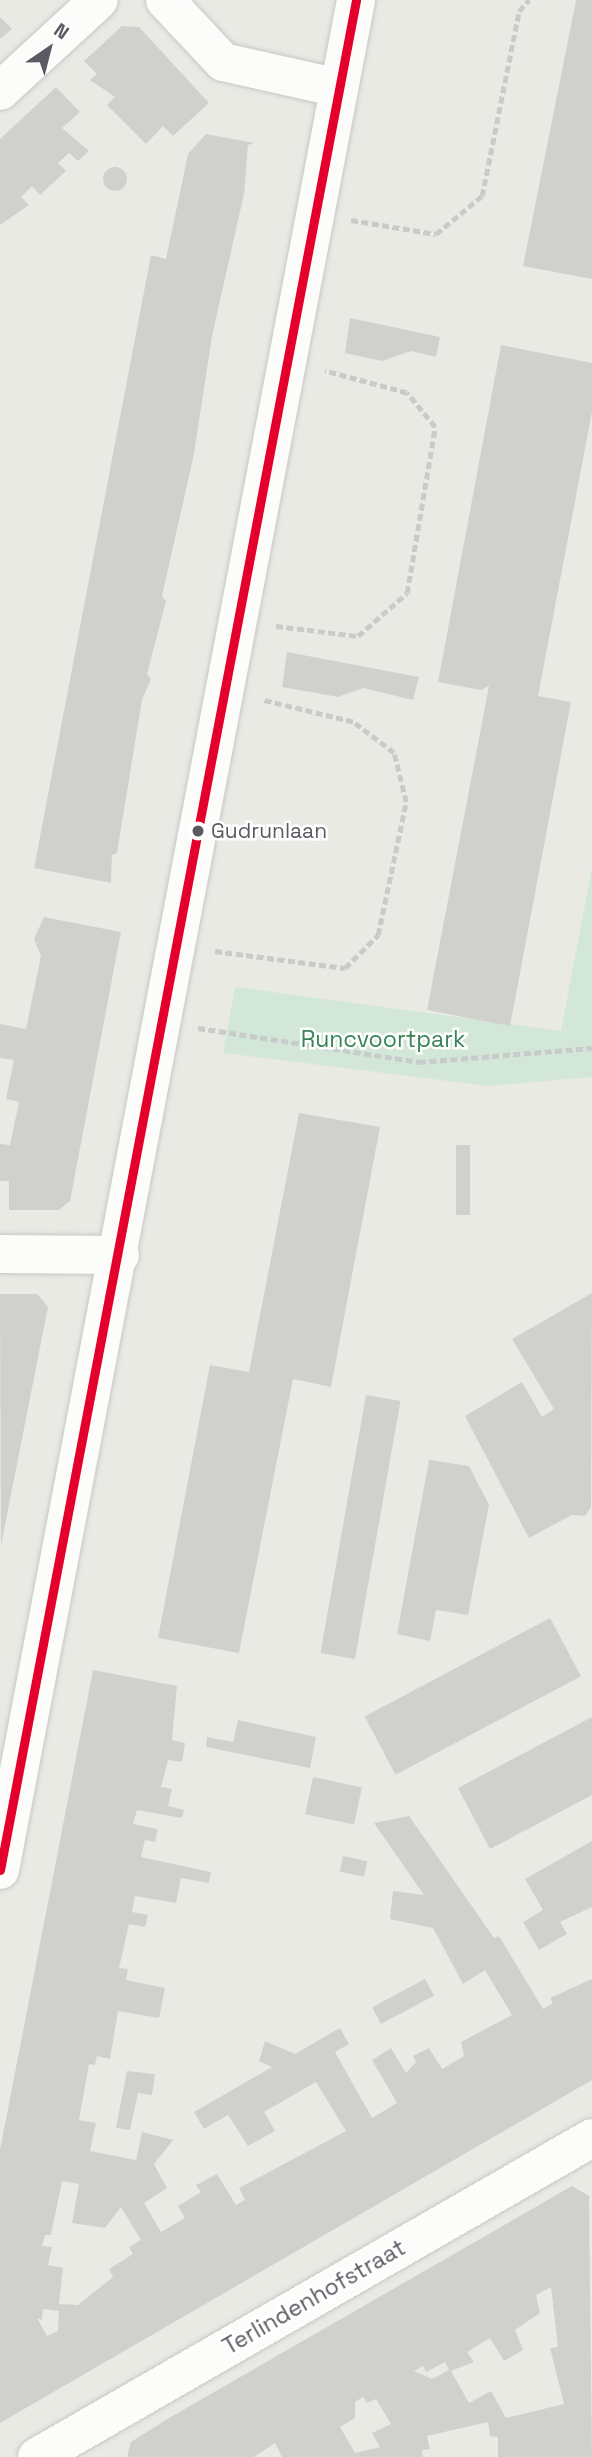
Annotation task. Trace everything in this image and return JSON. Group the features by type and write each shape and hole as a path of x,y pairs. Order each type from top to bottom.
{"street":[{"path":"0,91 99,0"},
{"path":"165,0 223,62 339,88"},
{"path":"0,1870 241,621 290,362 314,214 356,0"},
{"path":"0,1254 120,1255"},
{"name":"Terlindenhofstraat","path":"37,2457 78,2447 592,2138"}],"path":[{"path":"314,214 436,234 482,196 519,11 529,0"},
{"path":"241,621 358,636 407,593 435,427 407,393 290,362"},
{"path":"177,946 345,968 378,935 406,802 394,753 353,722 227,691"},
{"path":"163,1022 419,1062 592,1048"}],"green space":[{"name":"Runcvoortpark","path":"592,868 592,1077 488,1086 223,1053 235,987 561,1031"}],"building":[{"path":"576,0 592,0 592,279 523,266"},
{"path":"0,17 12,29 0,39"},
{"path":"122,26 139,27 209,103 173,136 163,126 146,144 107,105 115,97 90,80 97,74 84,61"},
{"path":"56,87 80,112 62,128 89,151 78,161 69,153 58,163 66,171 40,195 32,186 21,197 29,205 0,225 0,139"},
{"path":"206,134 254,143 248,145 244,194 212,336 194,454 162,596 166,601 147,674 151,679 142,700 117,853 112,855 111,883 34,868 151,255 166,259 188,154"},
{"path":"115,167 126,174 127,179 120,190 115,191 104,184 103,179 110,168"},
{"path":"350,318 440,337 436,357 411,351 382,361 345,353"},
{"path":"501,345 592,363 592,412 538,696 571,702 510,1026 427,1010 489,686 481,690 438,682"},
{"path":"287,652 419,677 413,700 363,688 338,697 282,687"},
{"path":"44,917 121,932 70,1201 59,1210 9,1210 9,1181 0,1181 0,1144 10,1145 19,1102 6,1099 14,1060 0,1058 0,1024 26,1029 41,956 34,939"},
{"path":"299,1113 380,1127 331,1387 293,1379 239,1653 158,1638 210,1365 249,1372"},
{"path":"456,1145 470,1145 470,1215 456,1215"},
{"path":"592,1293 591,1507 585,1516 572,1515 529,1538 465,1416 522,1382 542,1417 554,1409 512,1339"},
{"path":"0,1294 37,1294 48,1307 1,1545"},
{"path":"366,1395 400,1401 355,1659 321,1653"},
{"path":"429,1460 469,1466 489,1505 468,1615 436,1610 430,1641 397,1634"},
{"path":"550,1618 581,1676 396,1775 365,1717"},
{"path":"93,1670 177,1686 172,1740 185,1743 182,1762 168,1760 161,1787 172,1789 168,1806 184,1810 182,1818 137,1810 133,1824 158,1829 155,1842 145,1840 141,1857 211,1872 209,1883 181,1878 176,1903 135,1896 132,1912 148,1915 145,1927 129,1924 119,1968 128,1969 126,1980 165,1988 159,2018 118,2011 110,2059 97,2056 95,2065 89,2064 79,2120 96,2123 90,2151 136,2160 142,2132 173,2140 154,2164 167,2188 144,2203 161,2232 185,2218 178,2206 201,2192 196,2185 217,2174 236,2205 245,2200 239,2188 346,2131 316,2082 264,2112 275,2131 248,2146 228,2115 204,2129 194,2112 272,2067 259,2061 265,2041 295,2054 340,2028 349,2044 335,2052 372,2118 397,2103 372,2060 391,2048 406,2073 416,2062 413,2056 429,2048 442,2069 464,2056 461,2042 512,2015 485,1970 463,1984 433,1928 390,1919 393,1891 424,1895 374,1823 409,1816 494,1938 499,1936 543,2009 553,2003 550,1998 592,1979 592,2080 0,2423 0,2150","holes":["62,2181 79,2184 72,2223 105,2228 121,2207 141,2240 129,2247 133,2254 109,2269 113,2277 78,2305 59,2304 63,2268 48,2265 52,2247 42,2246 45,2235 51,2235","43,2309 59,2311 58,2331 47,2336 37,2318 42,2320"]},
{"path":"592,1717 592,1795 490,1849 458,1788"},
{"path":"238,1720 316,1737 310,1768 206,1747 207,1737 233,1742"},
{"path":"313,1777 362,1787 354,1825 305,1814"},
{"path":"592,1841 592,1907 560,1922 567,1934 539,1950 523,1922 543,1910 525,1879"},
{"path":"343,1856 367,1861 364,1877 340,1872"},
{"path":"425,1979 434,1996 381,2024 372,2007"},
{"path":"127,2071 155,2074 152,2095 138,2093 130,2130 116,2128"},
{"path":"572,2186 589,2196 592,2457 498,2457 498,2437 490,2436 488,2422 427,2436 430,2449 422,2450 423,2457 282,2457 275,2443 254,2457 127,2457 131,2442","holes":["551,2287 558,2347 550,2348 564,2404 506,2418 491,2391 469,2403 451,2371 474,2362 467,2352 490,2338 504,2361 523,2350 515,2330 540,2313 536,2295","445,2362 449,2370 432,2379 414,2371 423,2366 426,2372","363,2397 367,2403 376,2399 391,2424 372,2433 380,2447 355,2453 340,2427 355,2418 355,2402"]}],"transit line":[{"path":"0,1870 356,0"}],"place":[{"name":"Gudrunlaan","path":"198,831"}]}
